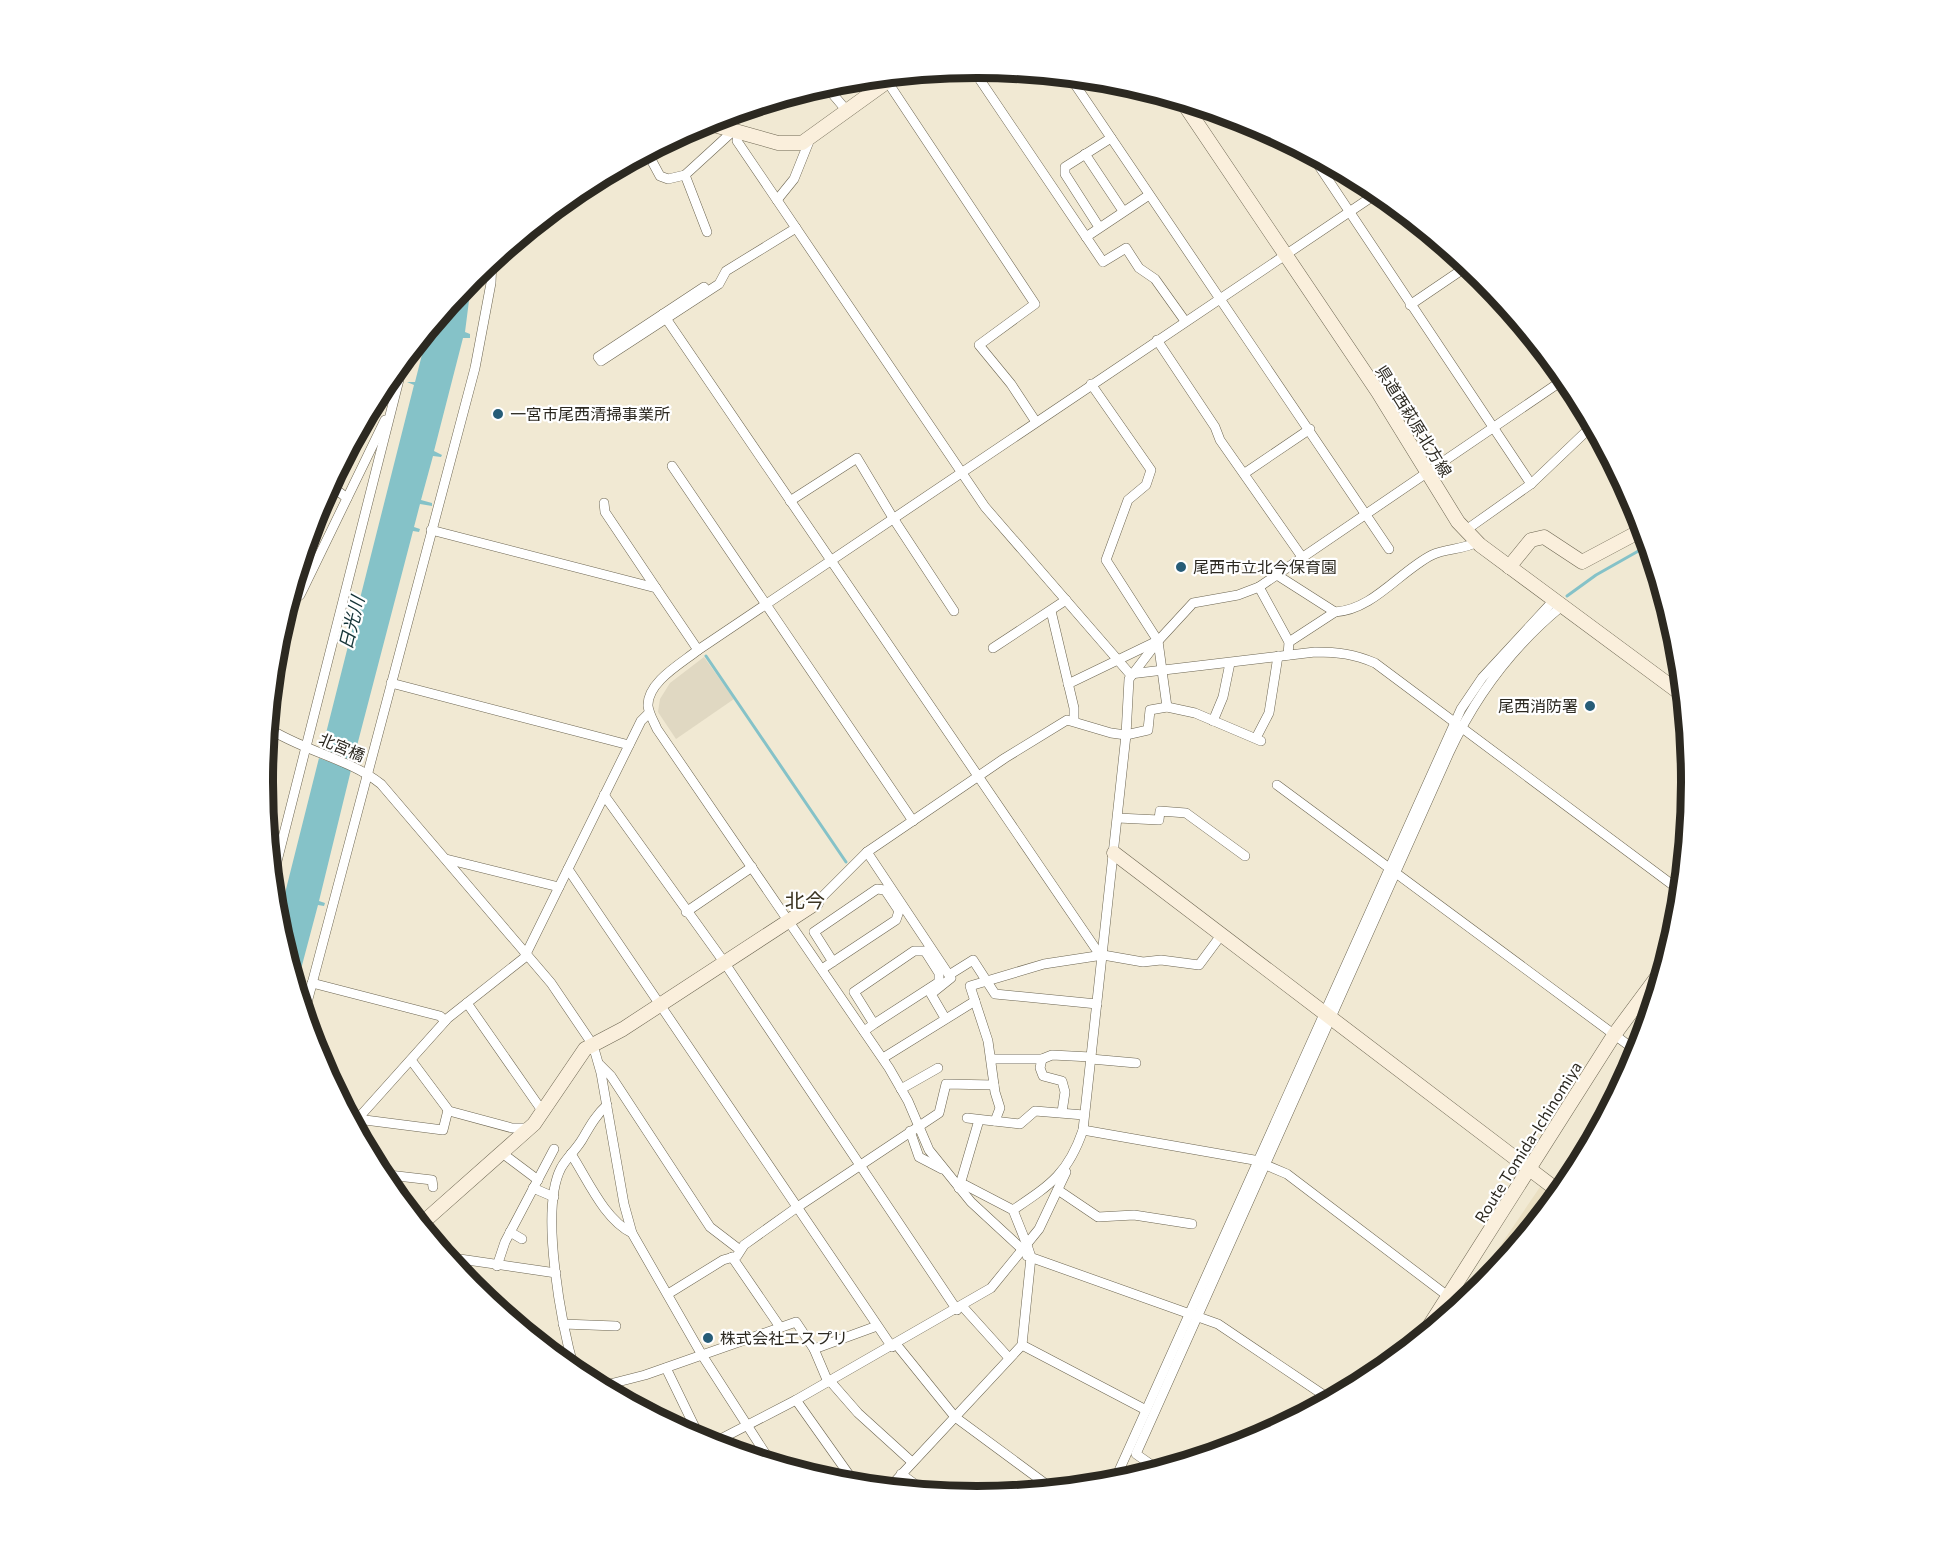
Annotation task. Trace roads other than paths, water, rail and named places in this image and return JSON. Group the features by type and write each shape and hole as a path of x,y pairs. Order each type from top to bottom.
{"main road":[{"path":"719,128 788,144 810,139 882,85"},
{"name":"県道西萩原北方線","path":"1188,110 1466,530 1477,542 1509,567 1676,690"},
{"path":"1509,567 1531,540 1544,537 1582,562 1636,533"},
{"path":"1114,853 1553,1187"},
{"path":"426,1220 529,1128 543,1112 576,1059 585,1049 659,1005 816,903"},
{"name":"Route Tomida-Ichinomiya","path":"1436,1317 1614,1035 1653,983"}],"street":[{"path":"979,78 1103,262 1126,248 1138,268 1155,279 1185,321"},
{"path":"894,83 1035,304 979,345 1011,384 1036,422"},
{"path":"1075,85 1389,549"},
{"path":"832,94 847,111"},
{"path":"651,159 660,177 668,179 686,175 735,133 737,141 1002,529 1130,674"},
{"path":"1099,227 1065,174 1065,167 1111,138"},
{"path":"777,200 794,179 810,139"},
{"path":"1085,154 1123,211"},
{"path":"1319,167 1531,484"},
{"path":"686,175 707,232"},
{"path":"1086,237 1149,195"},
{"path":"1325,1396 1236,1334 1193,1315 1025,1252 958,1188 929,1150 901,1089 883,1058 671,752 649,713 650,695 656,686 698,650 1370,198"},
{"path":"664,317 602,361 598,357 664,317 707,292 719,284 726,271 796,228"},
{"path":"1410,305 1461,270"},
{"path":"307,1000 475,368 491,273"},
{"path":"664,317 1101,955"},
{"path":"1157,340 1215,427 1220,440 1302,557"},
{"path":"720,1438 796,1400 960,1308 998,1282 1025,1252 1039,1229 1075,1154 1083,1130 1118,818 1130,674 1193,603 1238,595 1259,587 1557,383"},
{"path":"1091,384 1151,470 1146,485 1128,500 1107,560 1158,641 1167,707"},
{"path":"278,859 390,416 395,386"},
{"path":"299,592 304,587 385,419 390,416"},
{"path":"1245,473 1310,429"},
{"path":"1466,530 1531,484 1588,430"},
{"path":"790,501 857,458 892,518 954,611"},
{"path":"672,466 913,821"},
{"path":"337,490 347,498"},
{"path":"604,503 605,512 698,650"},
{"path":"431,530 656,588"},
{"path":"1289,642 1335,612 1363,604 1435,553 1466,548 1477,542"},
{"path":"1277,575 1335,612"},
{"path":"1259,587 1289,642 1288,655"},
{"path":"993,648 1066,600"},
{"path":"1151,1465 1136,1454 1193,1315 1458,725 1468,696 1482,678 1558,603"},
{"path":"1051,611 1074,720"},
{"path":"1068,684 1158,641"},
{"path":"1130,674 1162,672 1288,655 1343,652 1360,657 1375,663 1674,886"},
{"path":"816,903 867,852 1067,720 1126,735 1148,730 1150,710 1167,707 1213,721 1259,740 1269,713 1278,656"},
{"path":"1213,721 1223,698 1230,663"},
{"path":"391,683 627,745"},
{"path":"358,1118 445,1021 524,958 524,951 627,745 649,713"},
{"name":"北宮橋","path":"275,732 367,774 394,798 551,984 593,1045 607,1105 624,1204 632,1233"},
{"path":"556,886 568,869 627,745"},
{"path":"1277,785 1630,1047"},
{"path":"604,795 724,962 860,1165 960,1308 1009,1358"},
{"path":"1118,818 1158,820 1160,811 1186,813 1245,856"},
{"path":"867,852 951,978 948,983 931,994 945,1018"},
{"path":"446,859 556,886"},
{"path":"686,912 752,867"},
{"path":"568,869 878,1326 956,1417 1045,1483"},
{"path":"822,969 833,962 896,920 899,911 885,890 877,889 814,932 833,962"},
{"path":"995,1121 1000,1108 994,1085 992,1059 970,986 1044,964 1101,955 1143,962 1161,960 1199,965 1222,934"},
{"path":"864,1031 939,982 939,974 925,951 914,951 854,992 874,1024"},
{"path":"949,975 973,960 995,994 1096,1004"},
{"path":"312,983 440,1016 445,1021"},
{"path":"883,1058 975,1000"},
{"path":"467,1003 543,1112"},
{"path":"992,1059 1042,1059 1052,1055 1136,1063"},
{"path":"1042,1059 1040,1068 1043,1076 1062,1081 1065,1092 1062,1112"},
{"path":"411,1060 448,1110 512,1128 529,1128"},
{"path":"598,1064 611,1076 710,1227 740,1250"},
{"path":"901,1089 938,1068"},
{"path":"668,1294 732,1257 796,1208 939,1113 946,1084 994,1085"},
{"path":"569,1355 556,1274 554,1197 561,1168 594,1119 607,1105"},
{"path":"360,1122 443,1130 448,1110"},
{"path":"967,1118 1020,1124 1035,1110 1084,1115"},
{"path":"958,1188 979,1120"},
{"path":"1083,1130 1261,1162 1287,1174 1449,1297"},
{"path":"910,1131 919,1157 945,1171"},
{"path":"497,1266 510,1232 554,1149"},
{"path":"502,1153 554,1197"},
{"path":"571,1154 609,1213 620,1226 632,1233 702,1355 765,1454"},
{"path":"1013,1210 1051,1185 1064,1172 1075,1154"},
{"path":"393,1176 432,1180 433,1187"},
{"path":"894,1482 1022,1345 1025,1252 1013,1210 965,1185 958,1188"},
{"path":"1058,1190 1098,1217 1134,1215 1192,1224"},
{"path":"510,1232 522,1239"},
{"path":"732,1257 780,1327"},
{"path":"459,1259 556,1274"},
{"path":"1118,1472 1193,1315"},
{"path":"610,1384 666,1368 796,1322 814,1349 829,1382 858,1413 912,1462"},
{"path":"563,1323 616,1326"},
{"path":"814,1349 878,1326"},
{"path":"1022,1345 1146,1410"},
{"path":"666,1368 695,1427"},
{"path":"796,1400 849,1475"},
{"path":"901,1474 915,1484"}],"water":[{"path":"470,294 465,332 470,334 470,338 463,338 434,451 442,455 441,457 433,456 421,500 432,503 432,506 420,504 414,527 420,529 419,532 413,531 353,761 322,749 414,385 407,382 415,382 424,348"},
{"path":"319,758 351,770 319,901 325,903 324,906 318,905 300,974 283,899"}],"waterway":[{"path":"1567,596 1596,575 1642,549"},
{"path":"706,656 846,862"},
{"path":"1467,710 1474,698"}],"place":[{"name":"一宮市尾西清掃事業所","path":"498,414"},
{"name":"尾西市立北今保育園","path":"1181,567"},
{"name":"尾西消防署","path":"1590,706"},
{"name":"株式会社エスプリ","path":"708,1338"}],"district":[{"name":"北今","path":"805,901"}],"water label":[{"name":"日光川","path":"352,623"}]}
